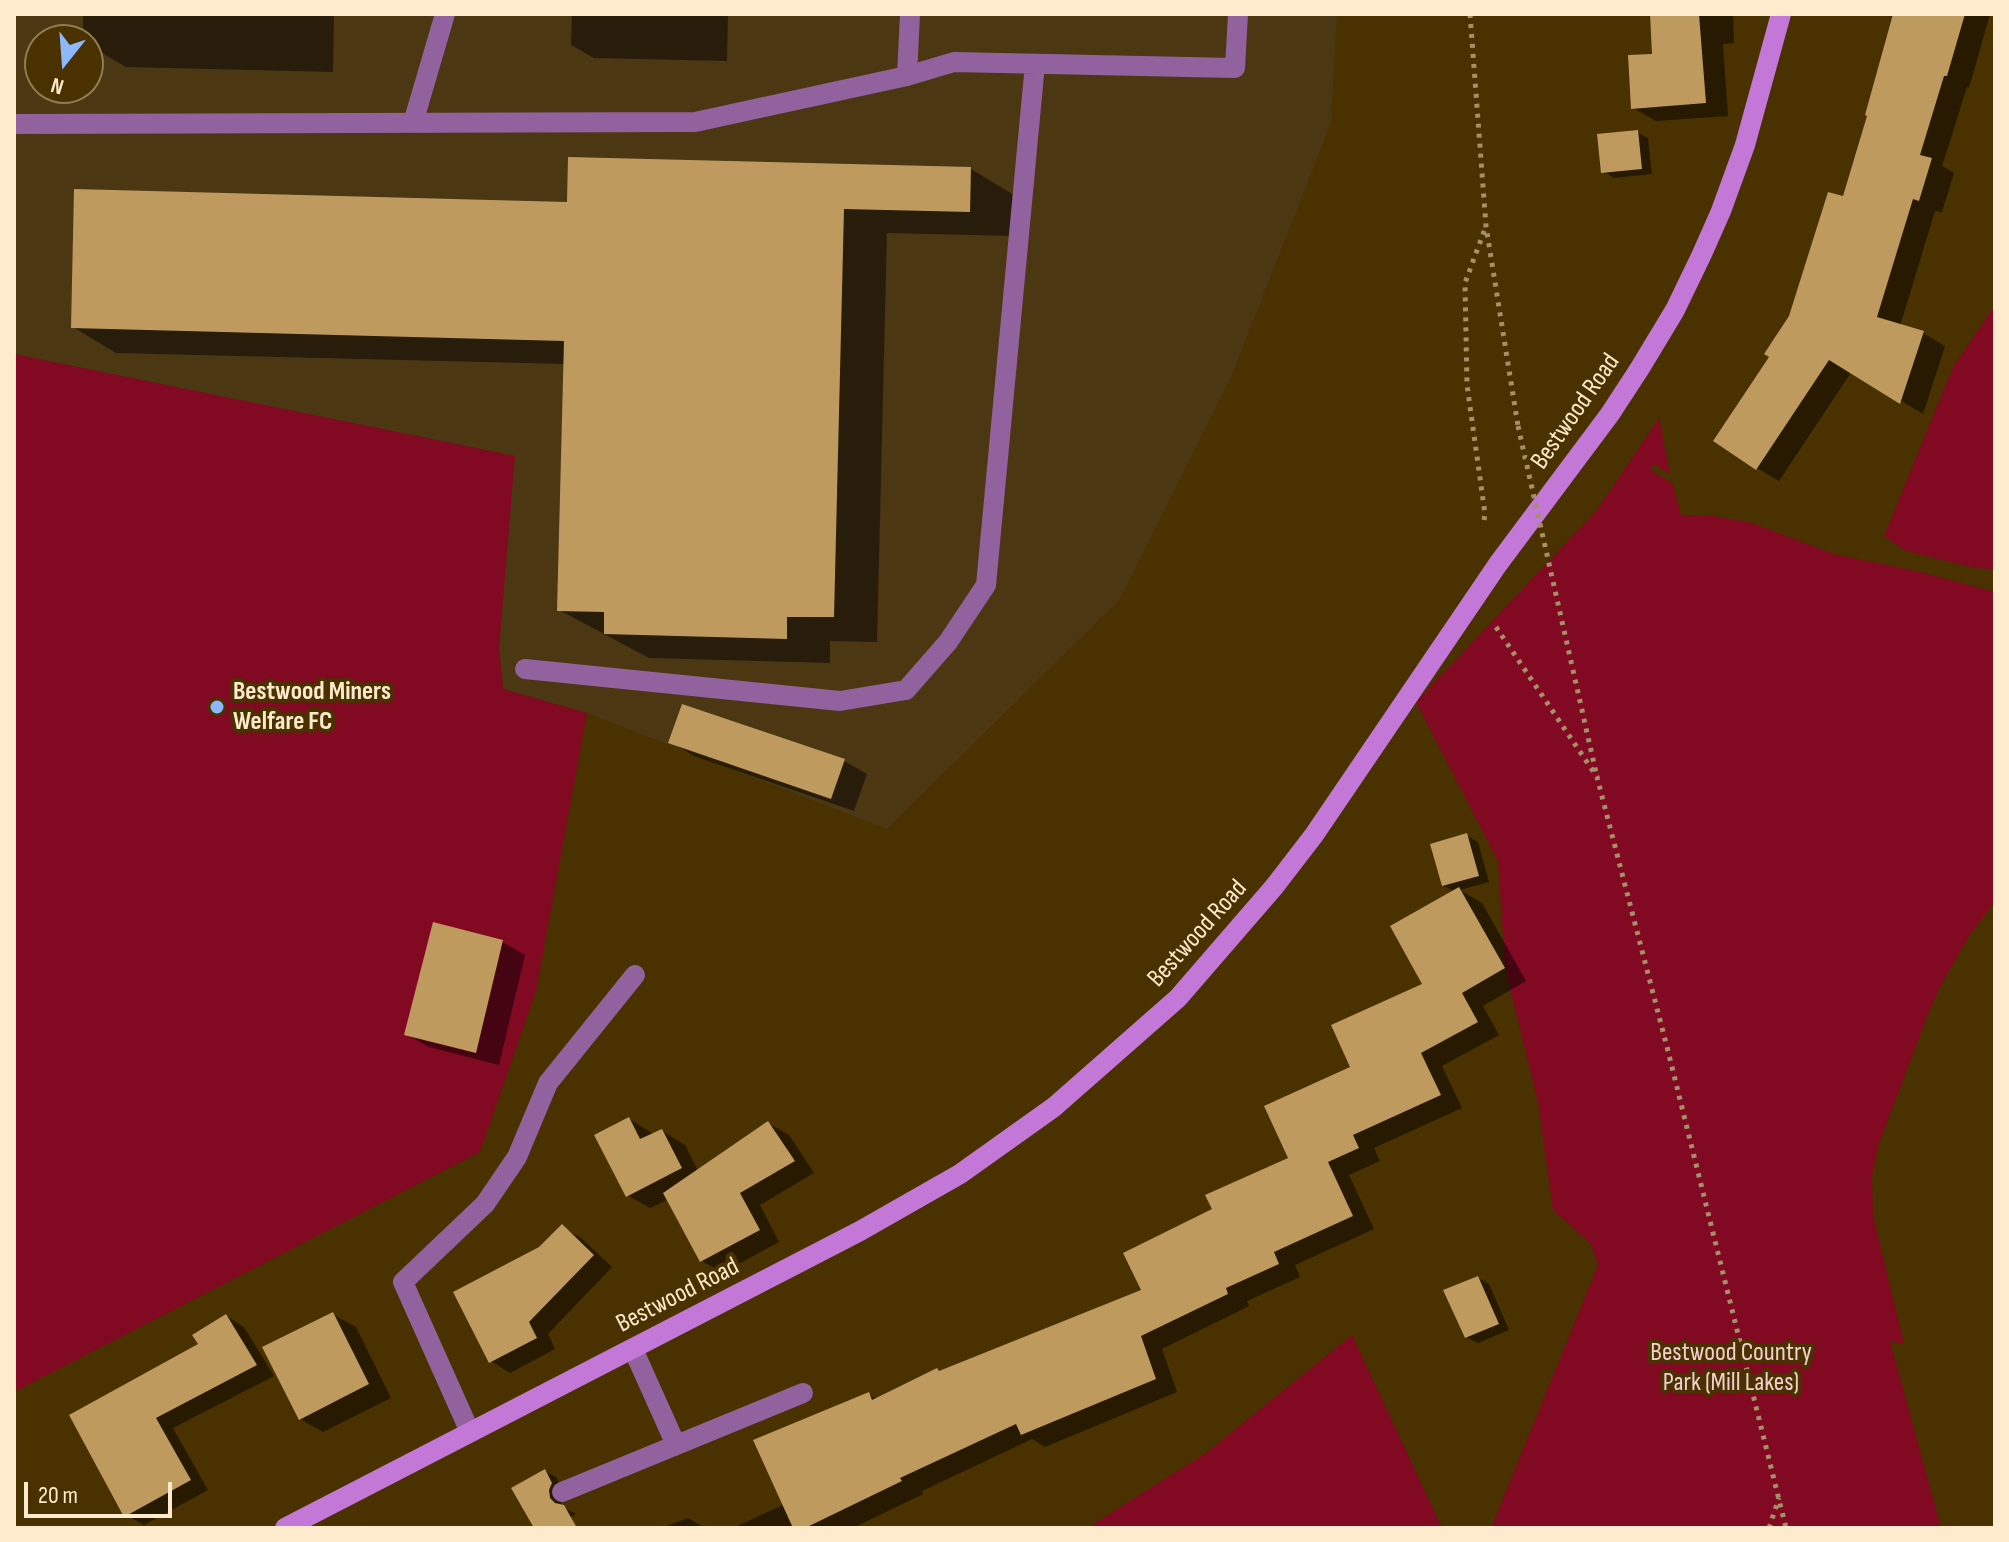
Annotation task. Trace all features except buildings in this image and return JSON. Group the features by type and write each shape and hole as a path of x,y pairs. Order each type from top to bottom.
{"main road":[{"name":"Bestwood Road","path":"285,1528 860,1231 960,1174 1054,1107 1178,998 1274,887 1314,835 1507,551 1610,414 1640,368 1675,310 1709,240 1745,145 1781,14"}],"lane":[{"path":"413,123 445,14"},
{"path":"907,76 910,14"},
{"path":"14,124 695,122 907,76 954,62 1235,68 1238,14"},
{"path":"525,669 840,701 906,690 948,642 986,585 1035,64"},
{"path":"470,1432 403,1282 485,1204 517,1157 548,1083 635,975"},
{"path":"633,1349 676,1445"},
{"path":"562,1492 803,1393"}],"path":[{"path":"1470,14 1486,226 1518,426 1597,777 1786,1528"},
{"path":"1482,528 1485,514 1467,385 1465,283 1486,226"},
{"path":"1476,596 1597,777"},
{"path":"1769,1528 1779,1497"}],"shaded area":[{"path":"14,14 1337,14 1331,123 1231,377 1120,599 887,829 587,713 503,689 499,648 514,456 14,354"}],"green space":[{"path":"1995,305 1995,569 1975,568 1906,551 1884,536 1953,367"},
{"path":"14,354 515,456 499,648 503,689 587,713 536,991 480,1152 14,1392"},
{"name":"Bestwood Country Park (Mill Lakes)","path":"1659,418 1670,474 1654,464 1650,470 1672,483 1681,515 1713,516 1752,523 1834,554 1995,592 1995,901 1969,936 1929,1011 1878,1146 1872,1176 1873,1216 1904,1344 1890,1341 1941,1528 1491,1528 1598,1265 1591,1244 1553,1210 1538,1102 1505,968 1498,861 1416,702 1596,511"},
{"path":"1352,1335 1442,1528 1087,1528 1206,1453"}],"place":[{"name":"Bestwood Miners Welfare FC","path":"217,707"}]}
